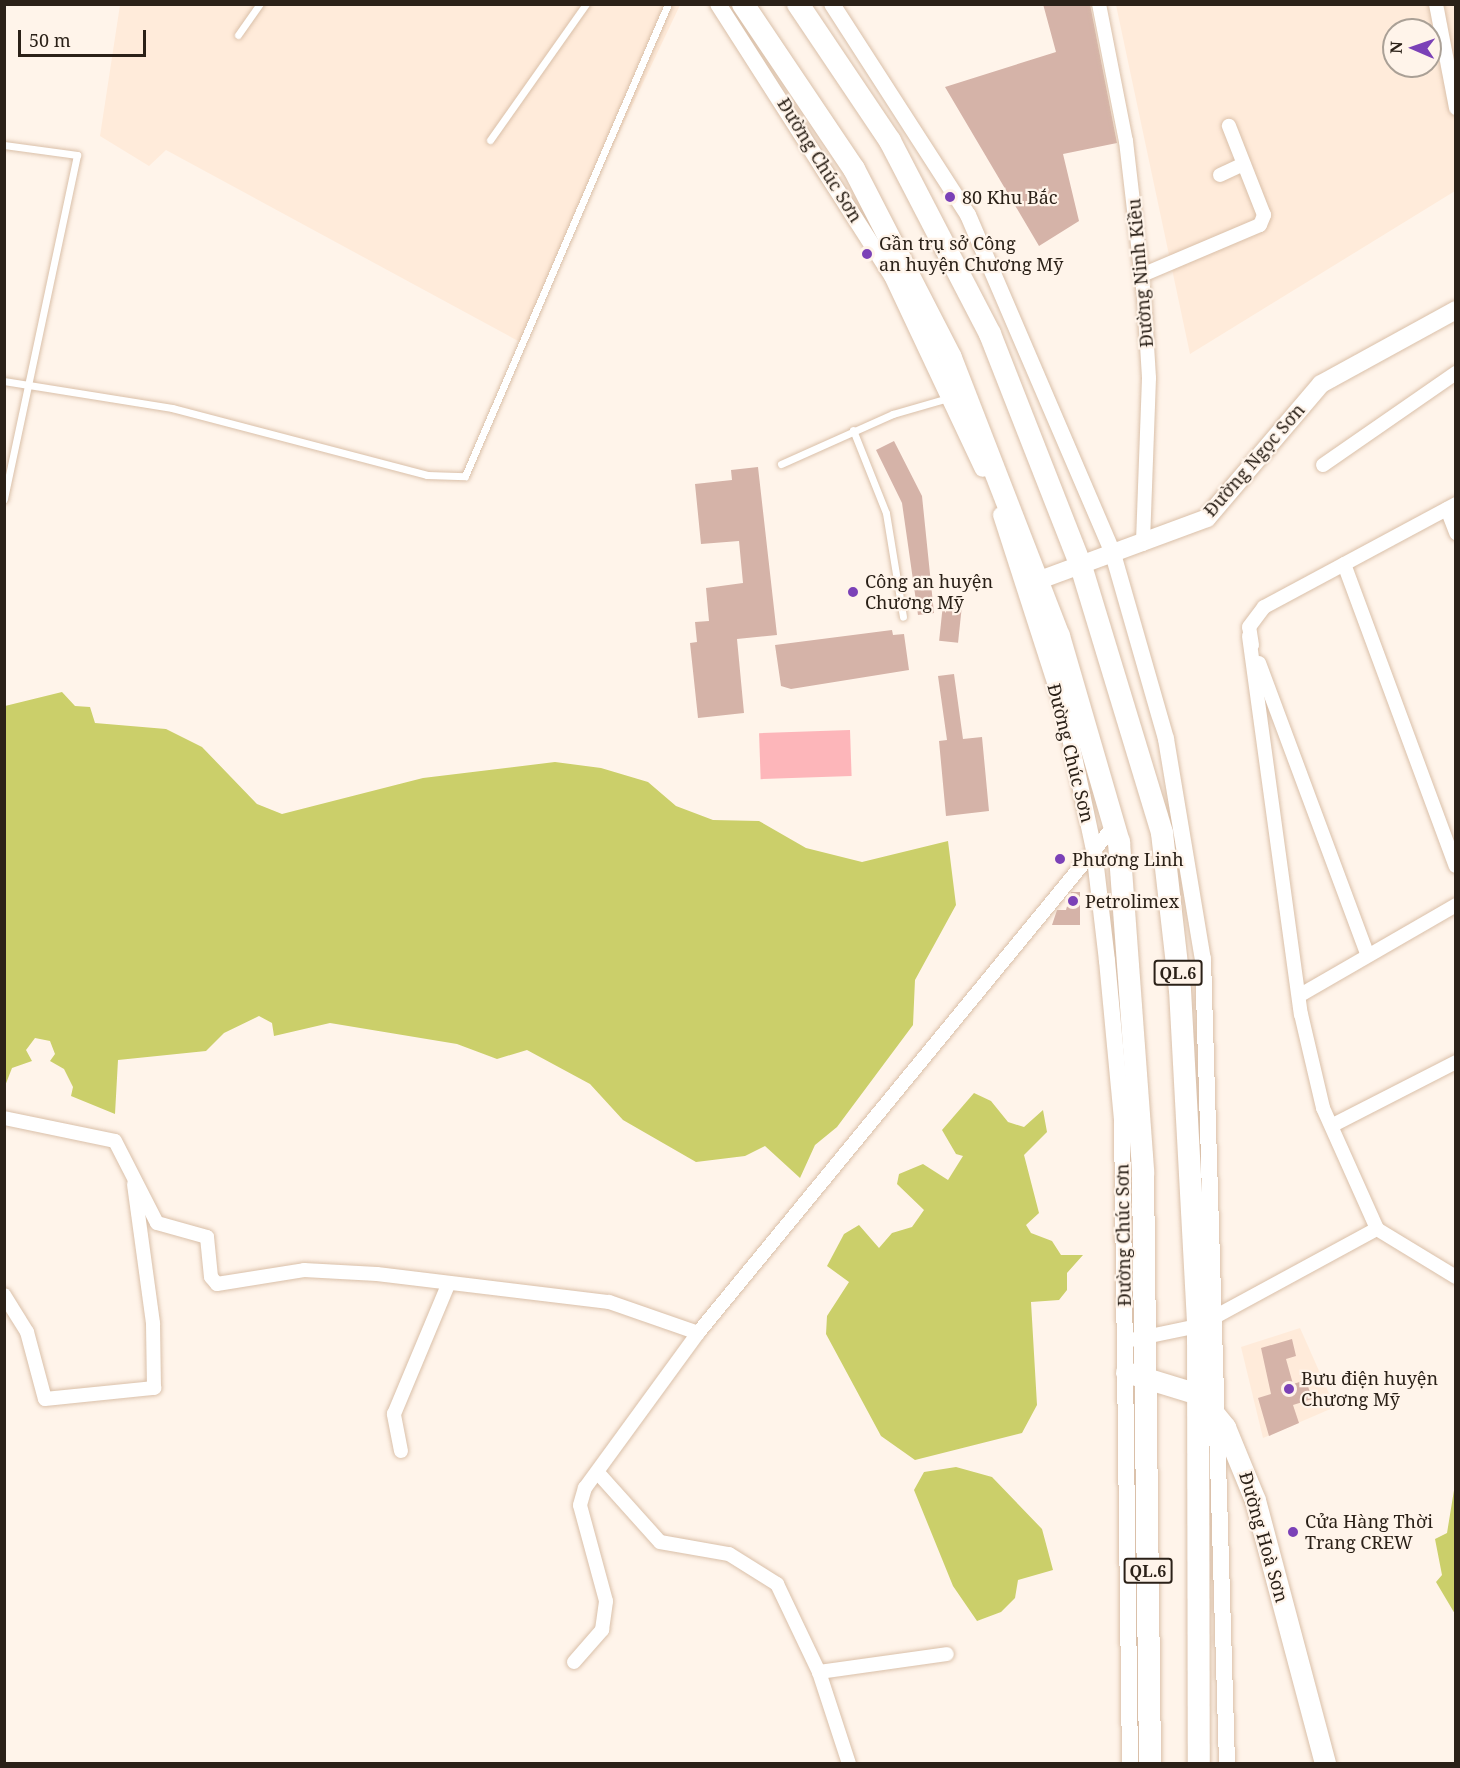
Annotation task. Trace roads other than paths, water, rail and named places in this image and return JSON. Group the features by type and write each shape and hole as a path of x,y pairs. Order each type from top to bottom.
{"highway":[{"name":"Đường Chúc Sơn","path":"743,4 854,169 958,395 1037,581 1114,826 1135,1003 1136,1375 1150,1764"},
{"name":"QL.6","path":"798,4 890,141 990,334 1081,566 1162,833 1180,990 1207,1321 1198,1394 1198,1764"}],"main road":[{"name":"Đường Ngọc Sơn","path":"1037,581 1143,544 1212,514 1330,378 1455,310"},
{"path":"1136,1375 1198,1394"},
{"name":"Đường Hoà Sơn","path":"1198,1394 1217,1417 1256,1500 1325,1764"}],"street":[{"name":"Đường Chúc Sơn","path":"718,4 892,276 958,395 995,495 1064,710 1094,850 1122,1120 1136,1339"},
{"path":"832,4 968,215 1113,554 1166,739 1203,958 1207,1321 1217,1417 1227,1764"},
{"name":"Đường Ninh Kiều","path":"1099,4 1126,141 1142,275 1149,378 1143,544"},
{"path":"1436,4 1455,108"},
{"path":"1142,275 1260,225 1264,215 1229,126"},
{"path":"1220,175 1244,164"},
{"path":"1323,465 1455,373"},
{"path":"1455,532 1451,507 1264,607 1252,619 1249,636 1302,994 1301,1014 1323,1108 1333,1125 1377,1229 1455,1277"},
{"path":"1344,564 1455,866"},
{"path":"1249,636 1367,954"},
{"path":"574,1662 593,1645 604,1616 603,1582 580,1505 585,1488 599,1474 698,1333 1114,826"},
{"path":"1302,994 1367,954 1455,906"},
{"path":"1333,1125 1455,1062"},
{"path":"4,1118 113,1140 133,1173 157,1223 207,1237 211,1278 218,1284 314,1270 609,1302 698,1333"},
{"path":"4,1295 27,1332 45,1399 154,1388 153,1323 133,1173"},
{"path":"1136,1339 1207,1321 1377,1229"},
{"path":"401,1451 394,1414 448,1285"},
{"name":"Đường Chúc Sơn","path":"1130,1764 1136,1375"},
{"path":"599,1474 660,1542 729,1554 777,1584 819,1672 849,1764"},
{"path":"819,1672 946,1654"}],"lane":[{"path":"238,35 260,4"},
{"path":"490,140 586,4"},
{"path":"4,381 172,408 427,475 465,476 668,4"},
{"path":"4,145 77,155 4,499"},
{"path":"781,465 853,430 958,395"},
{"path":"853,430 886,513 903,617"}],"place":[{"name":"80 Khu Bắc","path":"950,197"},
{"name":"Gần trụ sở Công an huyện Chương Mỹ","path":"867,254"},
{"name":"Công an huyện Chương Mỹ","path":"853,592"},
{"name":"Phương Linh","path":"1060,859"},
{"name":"Petrolimex","path":"1073,901"},
{"name":"Bưu điện huyện Chương Mỹ","path":"1289,1389"},
{"name":"Cửa Hàng Thời Trang CREW","path":"1293,1532"}]}
